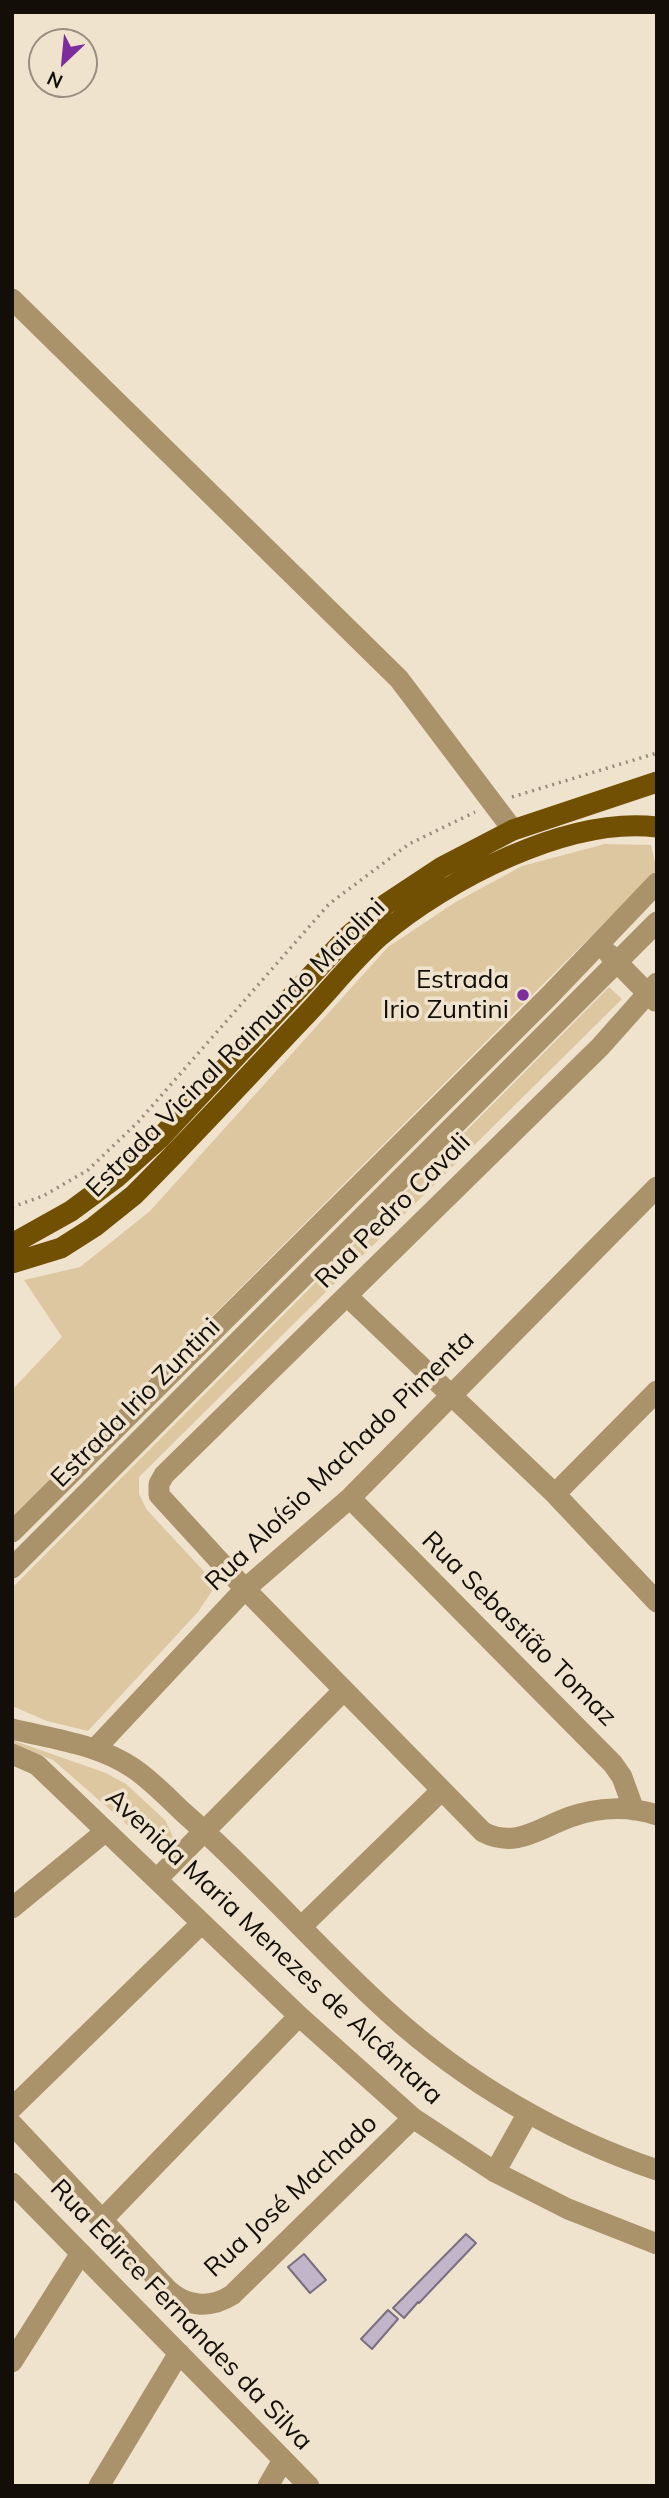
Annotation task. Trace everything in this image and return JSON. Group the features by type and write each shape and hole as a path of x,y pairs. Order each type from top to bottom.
{"main road":[{"name":"Estrada Vicinal Raimundo Maiolini","path":"12,1244 71,1211 117,1177 151,1146 348,936 386,904 442,867 513,830 657,782"},
{"name":"Estrada Vicinal Raimundo Maiolini","path":"12,1263 61,1248 94,1227 134,1195 380,937 428,901 525,850 570,835 612,828 657,827"}],"street":[{"path":"12,299 399,678 513,830"},
{"name":"Estrada Irio Zuntini","path":"12,1532 600,944 657,883"},
{"name":"Estrada Irio Zuntini","path":"12,1568 657,922"},
{"path":"600,944 654,993"},
{"name":"Rua Pedro Cavali","path":"245,1589 159,1495 159,1484 164,1475 654,993"},
{"name":"Rua Aloísio Machado Pimenta","path":"95,1749 245,1589 350,1498 657,1187"},
{"path":"347,1296 555,1494 657,1602"},
{"path":"555,1494 655,1395"},
{"name":"Rua Sebastião Tomaz","path":"350,1498 613,1764 622,1777 634,1810"},
{"path":"245,1589 477,1828 505,1839 527,1836 588,1811 634,1810 657,1815"},
{"path":"157,1879 344,1690"},
{"name":"Avenida Maria Menezes de Alcântara","path":"12,1729 95,1749 133,1768 205,1832 365,1990 433,2051 528,2113 591,2144 654,2165"},
{"name":"Avenida Maria Menezes de Alcântara","path":"12,1754 37,1765 299,2016 413,2118 495,2172 568,2209 657,2244"},
{"path":"302,1926 441,1791"},
{"path":"12,1908 106,1831"},
{"path":"12,2108 202,1923"},
{"path":"12,2124 102,2220 299,2016"},
{"path":"495,2172 528,2113"},
{"name":"Rua José Machado","path":"102,2220 173,2295 202,2305 218,2302 232,2295 413,2118"},
{"name":"Rua Edirce Fernandes da Silva","path":"12,2183 309,2486"},
{"path":"12,2362 81,2253"},
{"path":"99,2486 179,2353"},
{"path":"268,2486 284,2460"}],"shaded area":[{"path":"605,844 651,845 657,870 12,1517 12,1390 62,1337 24,1280 80,1267 150,1211 388,947 454,903 522,866"},
{"path":"609,987 622,999 139,1477 139,1494 147,1510 213,1581 212,1591 198,1612 88,1731 47,1721 12,1706 12,1588"},
{"path":"12,1740 106,1773 126,1784 165,1820 173,1837 172,1843 164,1850 155,1849 53,1760 12,1745"}],"building":[{"path":"466,2234 476,2243 404,2318 393,2308"},
{"path":"304,2254 326,2280 310,2293 288,2267"},
{"path":"388,2310 398,2319 372,2349 361,2339"}],"place":[{"name":"Estrada Irio Zuntini","path":"523,995"}]}
